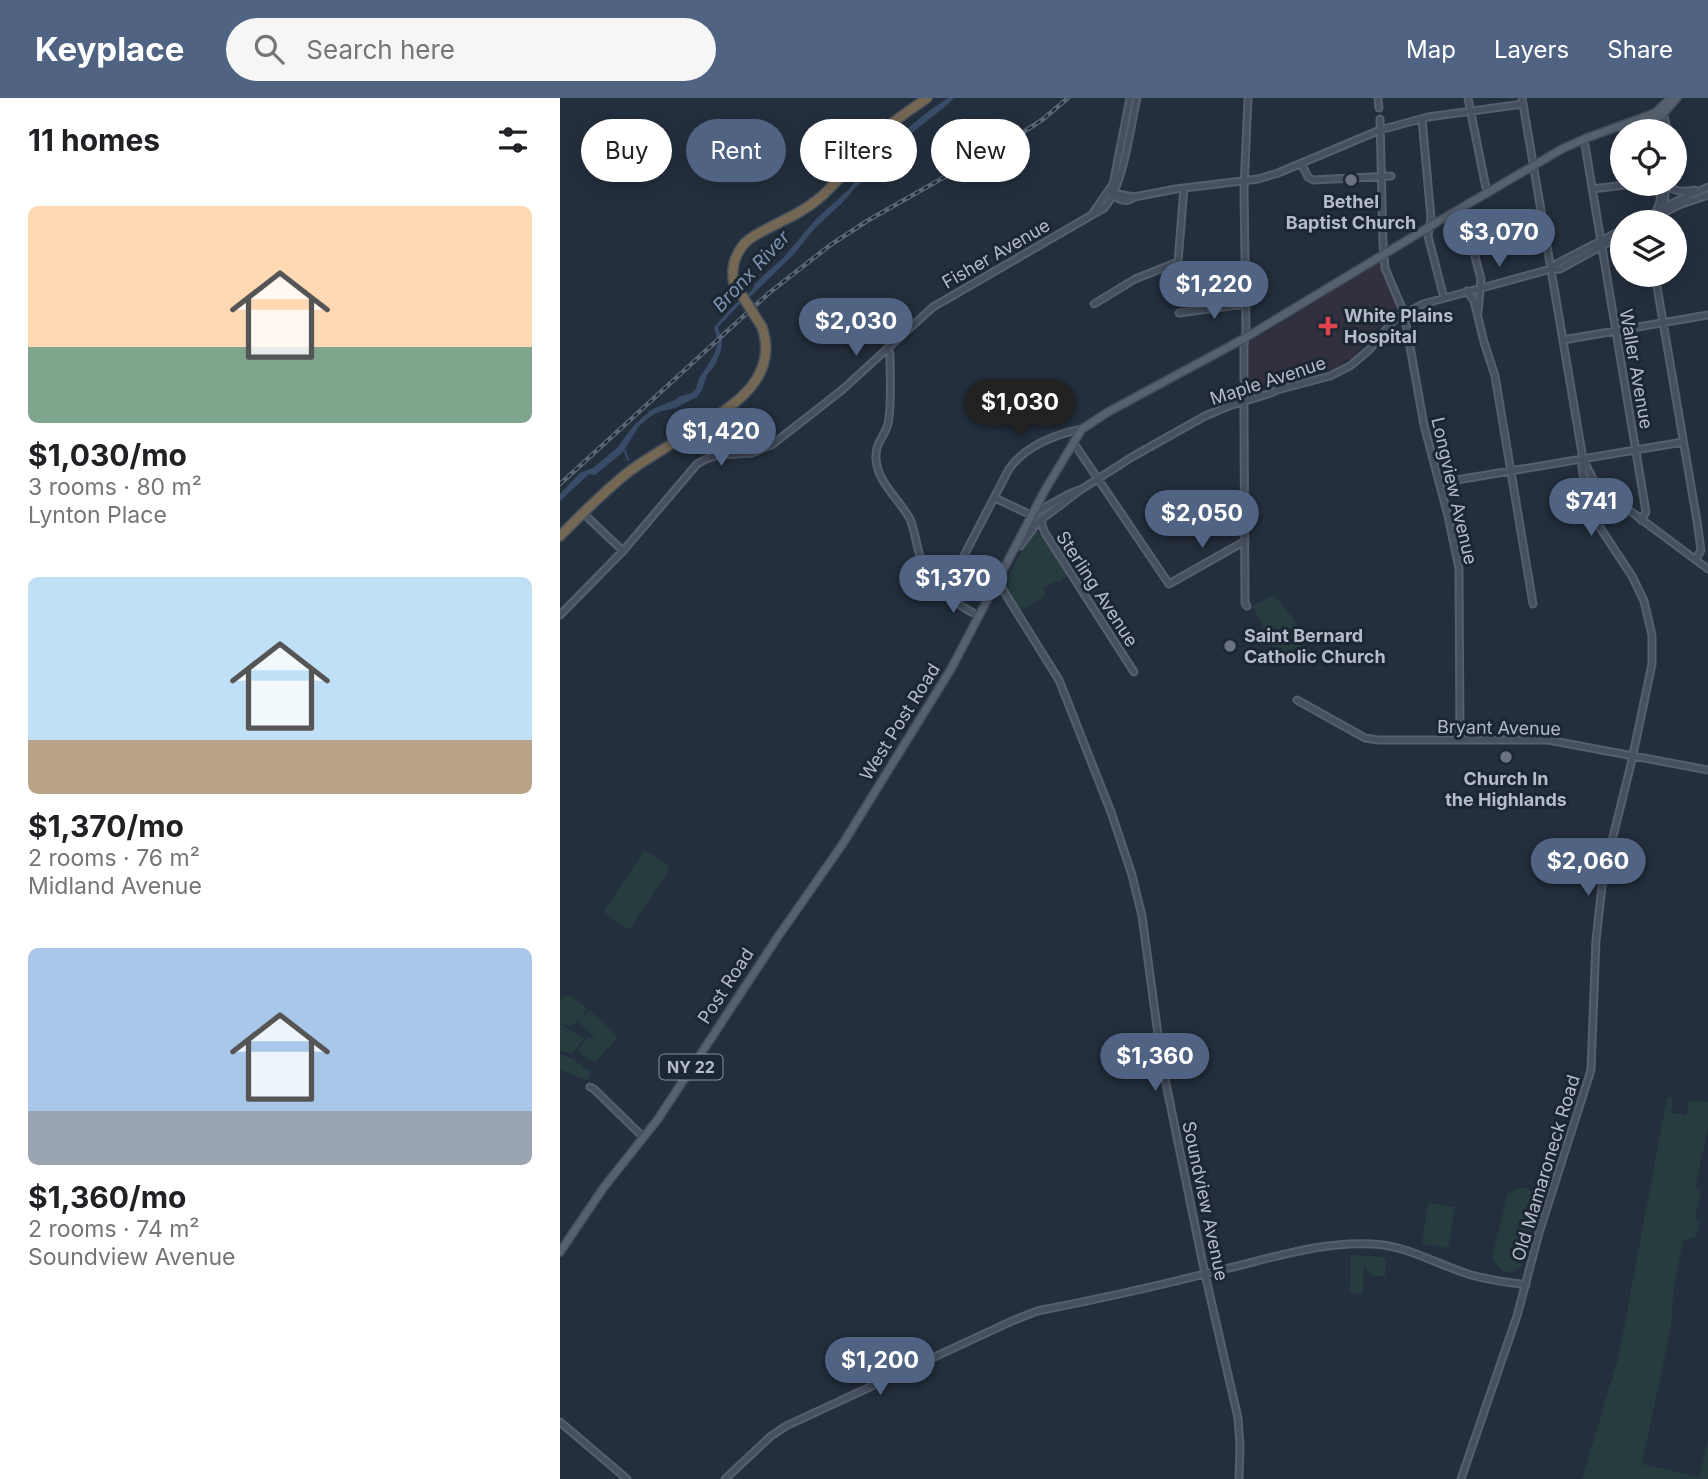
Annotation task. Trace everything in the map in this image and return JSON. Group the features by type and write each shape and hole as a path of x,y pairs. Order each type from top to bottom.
{"highway":[{"path":"560,531 626,474 746,394 762,367 766,352 765,339 735,283 732,272 738,251 756,234 800,212 820,198 878,135 927,98"},
{"path":"735,283 738,262 749,245 820,202 883,136 933,98"},
{"path":"560,536 602,489 626,469 741,393 753,376 760,359 760,328"}],"main road":[{"name":"NY 22","path":"1663,112 1671,98"},
{"name":"NY 22","path":"1245,338 1562,149 1663,112 1677,98"},
{"name":"West Post Road","path":"822,874 939,690 1037,515 1045,490 1083,429 1108,412 1245,338"},
{"name":"West Post Road","path":"998,583 999,575 1037,515"},
{"name":"Post Road","path":"560,1252 604,1187 665,1108 822,874"}],"street":[{"path":"1112,194 1130,98"},
{"path":"1112,194 1118,184 1137,98"},
{"path":"1247,606 1244,400 1248,98"},
{"path":"1378,98 1379,108"},
{"path":"1468,98 1487,193"},
{"path":"1112,194 1122,201 1184,188 1245,182 1278,173 1380,130 1422,119 1522,101 1583,459 1602,490 1708,569"},
{"path":"1662,119 1663,112"},
{"path":"1663,112 1664,119"},
{"name":"Longview Avenue","path":"1380,119 1383,254 1387,274 1404,313 1422,416 1460,568 1460,740"},
{"path":"1422,119 1431,218 1429,236 1444,298"},
{"name":"Waller Avenue","path":"1584,139 1646,512 1641,520"},
{"path":"1301,163 1308,177 1313,180 1391,176"},
{"path":"1592,189 1610,187"},
{"path":"1094,304 1135,279 1178,262 1184,188"},
{"path":"1687,191 1706,188"},
{"path":"1666,210 1706,188"},
{"name":"Fisher Avenue","path":"716,455 752,453 773,444 813,414 933,307 1093,213 1112,194"},
{"path":"1668,210 1708,195"},
{"path":"1462,208 1481,279 1478,312 1495,376 1533,604"},
{"name":"Maple Avenue","path":"1037,515 1074,496 1132,457 1205,416 1244,400 1330,376 1345,369 1363,356 1390,323 1423,303 1551,269 1558,263 1610,239"},
{"path":"1657,287 1700,549 1696,560"},
{"path":"1478,312 1474,301 1481,288"},
{"path":"1467,291 1474,301"},
{"path":"1180,313 1245,304"},
{"path":"1563,340 1708,315"},
{"path":"887,348 890,354 889,416 886,429 877,445 877,464 882,477 910,520 927,569 943,590 979,616"},
{"path":"560,615 623,551 695,466 716,455 714,440 705,423"},
{"path":"943,590 1016,460 1038,445 1083,429"},
{"path":"1073,442 1169,584 1245,541"},
{"path":"1439,483 1684,442"},
{"name":"Old Mamaroneck Road","path":"1461,1479 1526,1285 1539,1233 1591,1070 1596,940 1603,877 1652,664 1651,628 1644,601 1632,576 1597,523 1584,482 1583,459"},
{"name":"Old Mamaroneck Road","path":"1590,498 1591,476"},
{"name":"Maple Avenue","path":"1020,546 1032,530 1037,515 1069,494 1082,489"},
{"path":"995,498 1037,515"},
{"path":"582,511 623,551"},
{"name":"Sterling Avenue","path":"1037,515 1045,533 1135,672"},
{"path":"1032,530 1038,529 1045,533"},
{"name":"Soundview Avenue","path":"998,583 1059,680 1111,812 1132,875 1142,916 1162,1064 1238,1418 1239,1479"},
{"name":"Bryant Avenue","path":"1297,700 1365,738 1548,740 1708,769"},
{"path":"590,1087 643,1138"},
{"path":"725,1479 772,1435 786,1426 1037,1311 1331,1245 1389,1245 1472,1276 1526,1285"},
{"path":"560,1422 627,1479"}],"shaded area":[{"name":"White Plains Hospital","path":"1380,262 1397,305 1354,356 1330,370 1248,391 1249,343"}],"green space":[{"path":"1035,532 1041,534 1067,576 1060,582 1056,581 1043,588 1046,595 1019,611 1004,586 1030,536"},
{"path":"1274,595 1295,621 1300,642 1308,657 1284,666 1252,606"},
{"path":"645,850 669,865 669,870 629,930 603,912"},
{"path":"569,995 587,1008 582,1019 590,1010 618,1037 596,1061 591,1061 577,1050 588,1038 595,1038 579,1023 580,1020 571,1026 561,1024 584,1039 571,1054 560,1050 560,1001"},
{"path":"560,1054 591,1071 588,1080 560,1070"},
{"path":"1667,1097 1673,1098 1671,1113 1686,1115 1689,1101 1708,1102 1708,1128 1695,1188 1701,1190 1695,1219 1700,1221 1696,1237 1683,1241 1674,1284 1671,1326 1642,1464 1699,1477 1708,1439 1708,1479 1582,1479 1619,1355"},
{"path":"1526,1188 1537,1195 1538,1200 1523,1263 1514,1271 1506,1272 1498,1267 1492,1257 1508,1193"},
{"path":"1428,1203 1455,1207 1448,1248 1422,1244"},
{"path":"1351,1255 1383,1257 1386,1260 1385,1276 1373,1276 1364,1263 1363,1293 1350,1293"}],"water":[{"path":"948,98 954,98 917,129 917,121"},
{"path":"855,182 861,182 815,228 793,255 718,327 722,341 721,350 697,397 651,416 639,426 623,452 595,475 589,474 560,501 560,494 580,473 593,468 618,447 634,425 651,410 696,389 718,343 714,327 784,257 816,219"}],"waterway":[{"path":"625,451 628,460"}],"railway":[{"path":"560,484 769,293 829,246 867,221 1022,133 1068,98"}],"place":[{"name":"Bethel Baptist Church","path":"1351,180"},
{"name":"White Plains Hospital","path":"1328,326"},
{"name":"Saint Bernard Catholic Church","path":"1230,646"},
{"name":"Church In the Highlands","path":"1506,757"}],"water label":[{"name":"Bronx River","path":"751,271"}]}
